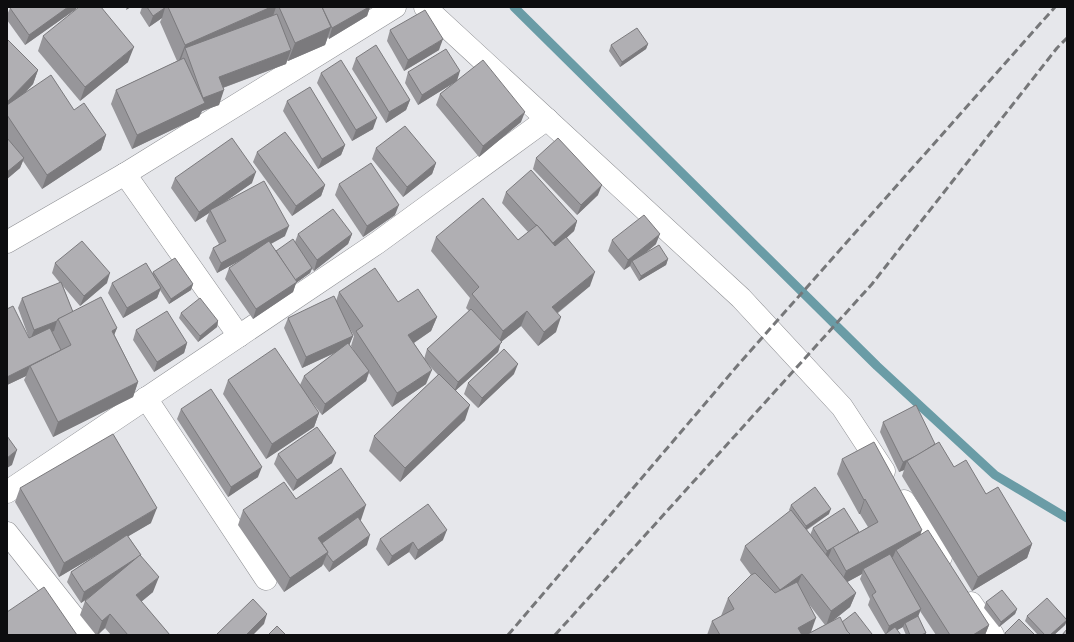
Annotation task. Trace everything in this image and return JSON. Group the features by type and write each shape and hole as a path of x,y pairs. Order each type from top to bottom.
{"street":[{"path":"7,242 125,174 395,7"},
{"path":"425,7 742,298 842,407 993,635"},
{"path":"7,492 377,243 547,119"},
{"path":"125,174 239,336"},
{"path":"146,398 266,579"},
{"path":"7,533 88,635"}],"building":[{"path":"68,7 29,35 10,8"},
{"path":"79,7 101,7 134,47 85,87 43,36"},
{"path":"147,7 166,7 153,16"},
{"path":"168,7 271,7 185,45"},
{"path":"279,7 322,7 331,27 295,43"},
{"path":"322,7 369,7 332,28"},
{"path":"425,10 443,39 408,60 390,30"},
{"path":"277,14 291,50 219,77 224,90 203,98 185,48"},
{"path":"637,28 648,44 622,62 611,45"},
{"path":"7,39 38,70 7,102"},
{"path":"376,45 410,100 389,112 356,58"},
{"path":"446,49 460,71 422,95 408,72"},
{"path":"184,58 205,103 137,135 116,90"},
{"path":"341,60 377,118 356,130 321,73"},
{"path":"483,60 525,112 483,146 440,94"},
{"path":"51,75 74,110 84,103 106,135 47,175 7,115 7,105"},
{"path":"310,87 345,145 322,159 287,101"},
{"path":"405,126 436,163 407,187 376,148"},
{"path":"285,132 325,185 296,206 257,152"},
{"path":"7,138 24,158 7,172"},
{"path":"232,138 256,172 199,212 175,178"},
{"path":"558,138 602,185 581,205 536,158"},
{"path":"371,163 399,205 367,226 339,184"},
{"path":"531,170 577,221 553,243 506,192"},
{"path":"264,181 289,226 221,263 213,248 226,241 210,210"},
{"path":"483,198 518,240 537,225 555,246 566,237 595,272 552,307 561,317 544,332 527,311 503,331 472,294 479,287 436,237"},
{"path":"333,209 352,234 317,260 298,234"},
{"path":"644,215 660,234 628,260 612,240"},
{"path":"293,239 312,268 295,280 276,251"},
{"path":"82,241 110,273 84,296 55,263"},
{"path":"269,241 297,282 256,309 229,268"},
{"path":"659,245 668,259 641,276 632,261"},
{"path":"175,258 193,284 171,299 153,272"},
{"path":"146,263 161,288 127,308 112,283"},
{"path":"375,268 398,302 418,289 437,317 408,335 432,370 397,393 356,331 363,326 339,292"},
{"path":"61,282 73,312 58,319 57,321 34,330 22,298"},
{"path":"334,296 353,336 306,357 288,318"},
{"path":"101,297 117,328 112,331 138,382 58,422 30,366 71,345 58,319"},
{"path":"200,298 218,321 200,336 181,313"},
{"path":"13,306 29,338 50,328 61,350 7,377 7,309"},
{"path":"471,309 502,342 458,382 427,349"},
{"path":"167,311 187,343 157,362 136,330"},
{"path":"348,343 369,371 325,404 304,376"},
{"path":"275,348 319,413 272,444 228,380"},
{"path":"504,349 518,364 482,398 468,383"},
{"path":"439,374 470,405 405,468 374,436"},
{"path":"211,389 262,467 231,487 181,409"},
{"path":"916,405 935,444 918,455 903,462 883,422"},
{"path":"317,427 336,453 297,480 278,454"},
{"path":"113,434 157,508 64,563 20,488"},
{"path":"7,436 17,450 7,458"},
{"path":"874,442 922,530 846,571 833,547 878,522 865,499 864,500 842,459"},
{"path":"939,442 954,467 966,460 986,494 998,487 1032,544 978,577 907,461"},
{"path":"341,468 366,505 318,538 328,552 290,578 243,510 284,482 296,499"},
{"path":"815,487 831,509 806,526 791,505"},
{"path":"428,504 447,530 418,550 413,542 392,556 380,539"},
{"path":"844,508 859,532 827,551 813,528"},
{"path":"791,510 856,593 831,611 802,574 780,590 745,546"},
{"path":"358,517 370,535 333,562 322,543"},
{"path":"928,530 989,625 973,635 950,635 896,550"},
{"path":"127,535 141,555 84,592 71,572"},
{"path":"890,554 921,609 889,626 872,595 876,592 863,569"},
{"path":"140,555 159,577 136,595 170,635 128,635 110,614 102,621 85,601"},
{"path":"755,573 775,593 797,582 816,618 798,628 802,635 720,635 712,621 734,609 728,598 751,575"},
{"path":"44,587 77,635 7,635 7,612"},
{"path":"1002,590 1017,609 1001,622 986,602"},
{"path":"1047,598 1067,620 1050,635 1045,635 1027,616"},
{"path":"253,599 267,614 246,635 216,635"},
{"path":"855,612 872,635 851,635 847,631 842,622"},
{"path":"918,616 926,633 921,635 910,635 905,623"},
{"path":"840,617 847,631 851,635 806,635"},
{"path":"1019,619 1035,635 1006,635 1005,633"},
{"path":"277,626 286,635 268,635"},
{"path":"895,627 901,635 884,635"},
{"path":"1067,629 1067,635 1062,635"}],"waterway":[{"path":"514,7 877,366 995,475 1067,518"}],"railway":[{"path":"508,635 738,365 1055,7"},
{"path":"555,635 872,284 1057,48 1067,38"}]}
